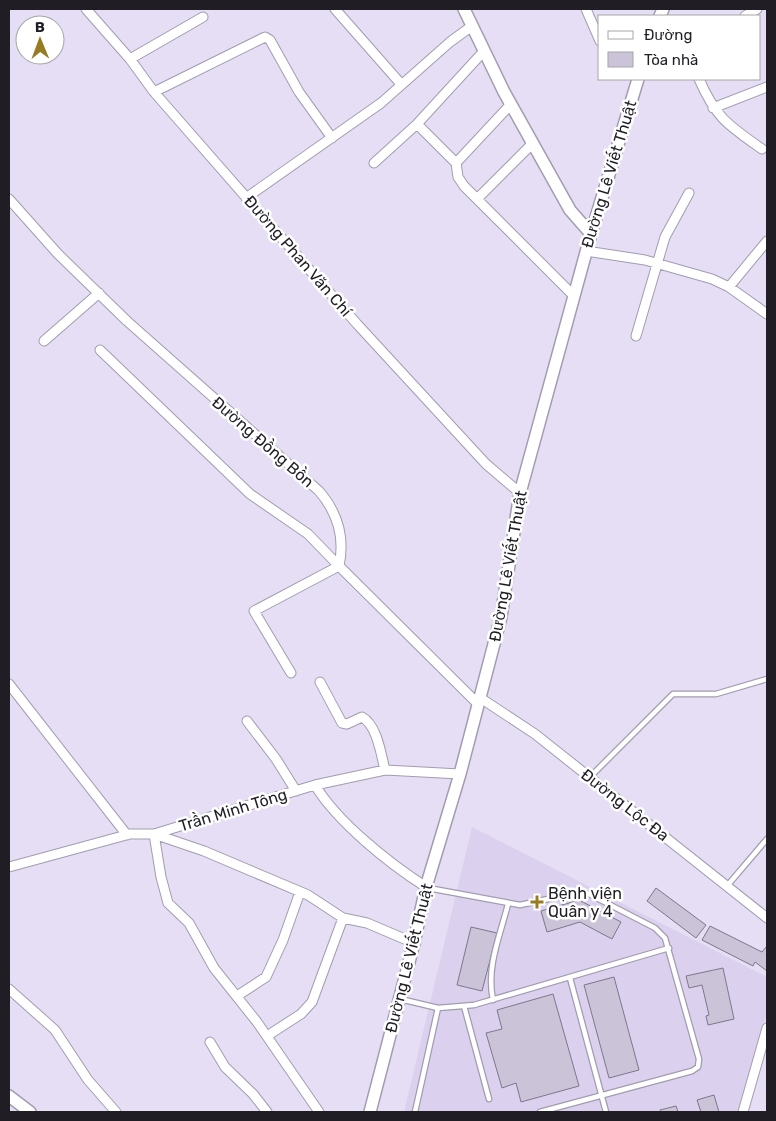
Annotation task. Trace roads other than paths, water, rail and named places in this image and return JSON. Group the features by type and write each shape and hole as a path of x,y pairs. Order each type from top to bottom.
{"main road":[{"path":"464,9 511,104 570,210 591,234"},
{"name":"Đường Lê Viết Thuật","path":"370,1112 414,943 426,887 460,774 501,618 520,493 586,251 638,80"},
{"path":"9,1096 30,1112"}],"street":[{"name":"Đường Phan Văn Chí","path":"86,9 130,58 154,92 246,198 486,464 520,493"},
{"path":"335,9 401,84"},
{"path":"586,9 598,36"},
{"path":"130,58 203,17"},
{"path":"246,198 381,103 450,42 472,26"},
{"path":"154,92 265,37 270,40 306,105 332,138"},
{"path":"374,162 417,124 484,51"},
{"path":"699,80 713,108 730,126 762,149"},
{"path":"713,108 767,87"},
{"path":"456,163 511,104"},
{"path":"417,124 456,163 461,183 574,296"},
{"path":"477,199 520,153 533,143"},
{"path":"636,336 656,264 671,224 689,193"},
{"name":"Đường Đồng Bồn","path":"9,199 12,210 127,321 319,491 333,512 340,532 342,552 339,566"},
{"path":"729,287 767,241"},
{"path":"586,251 656,264 712,279 729,287 767,314"},
{"path":"44,340 99,293"},
{"path":"100,350 250,494 308,534 479,701"},
{"path":"291,673 254,615 254,611 339,566"},
{"path":"320,682 342,723 347,724 362,717 366,721 376,739 386,770"},
{"path":"9,684 127,835"},
{"name":"Đường Lộc Đa","path":"479,701 535,734 767,918"},
{"path":"247,721 276,759 296,791"},
{"name":"Trần Minh Tông","path":"9,867 127,835 154,834 315,785 386,770 460,774"},
{"path":"315,785 334,811 384,856 426,887"},
{"path":"319,1112 267,1036 214,968 189,922 168,903 161,878 154,834 204,851 300,892 343,918 367,923 414,943"},
{"path":"237,996 266,977 283,940 300,892"},
{"path":"267,1036 301,1014 312,1002 343,918"},
{"path":"9,989 55,1030 88,1080 116,1112"},
{"path":"743,1112 767,1028"},
{"path":"210,1042 225,1067 253,1094 267,1112"}],"lane":[{"path":"590,777 673,694 716,694 767,680"},
{"path":"727,886 767,839"},
{"path":"426,887 508,904 530,905 576,893 589,894 655,928 665,938 699,1064 694,1070 540,1112"},
{"path":"493,1000 490,970 508,904"},
{"path":"400,999 438,1008 464,1006 493,1000 669,948"},
{"path":"570,978 606,1112"},
{"path":"464,1006 489,1100"},
{"path":"415,1112 438,1008"}],"place":[{"name":"Bệnh viện Quân y 4","path":"537,902"}]}
